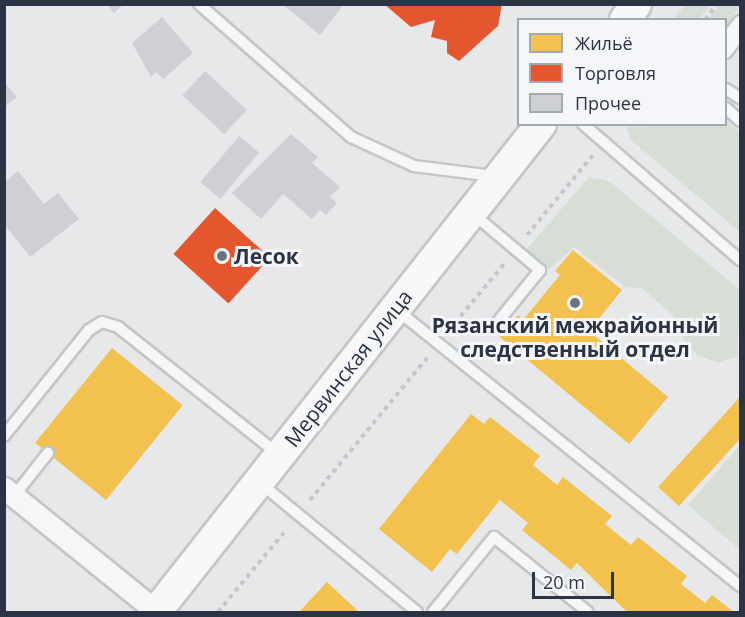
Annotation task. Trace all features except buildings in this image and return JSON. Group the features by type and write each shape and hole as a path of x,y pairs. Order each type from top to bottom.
{"street":[{"path":"626,18 636,4"},
{"name":"Мервинская улица","path":"156,612 540,126"},
{"path":"9,492 156,612"}],"lane":[{"path":"199,4 351,137 414,166 500,177"},
{"path":"727,37 741,21"},
{"path":"727,52 741,35"},
{"path":"727,90 741,98"},
{"path":"727,109 741,121"},
{"path":"585,126 741,260"},
{"path":"471,212 540,270 492,329"},
{"path":"395,309 741,586"},
{"path":"4,436 89,330 102,322 118,327 279,456"},
{"path":"9,492 48,453"},
{"path":"258,482 417,612"},
{"path":"433,612 494,537 588,612"}],"path":[{"path":"706,18 717,4"},
{"path":"218,612 604,142"}],"shaded area":[{"path":"685,4 711,5 700,18 674,18"},
{"path":"721,4 740,5 727,26 727,18 709,18"},
{"path":"727,121 740,133 740,232 632,141 626,127 727,126"},
{"path":"589,177 609,181 740,290 737,357 718,362 698,356 684,340 677,319 642,288 625,287 574,247 548,270 525,251"},
{"path":"740,445 740,550 688,505"}],"place":[{"name":"Лесок","path":"222,256"},
{"name":"Рязанский межрайонный следственный отдел","path":"575,303"}]}
